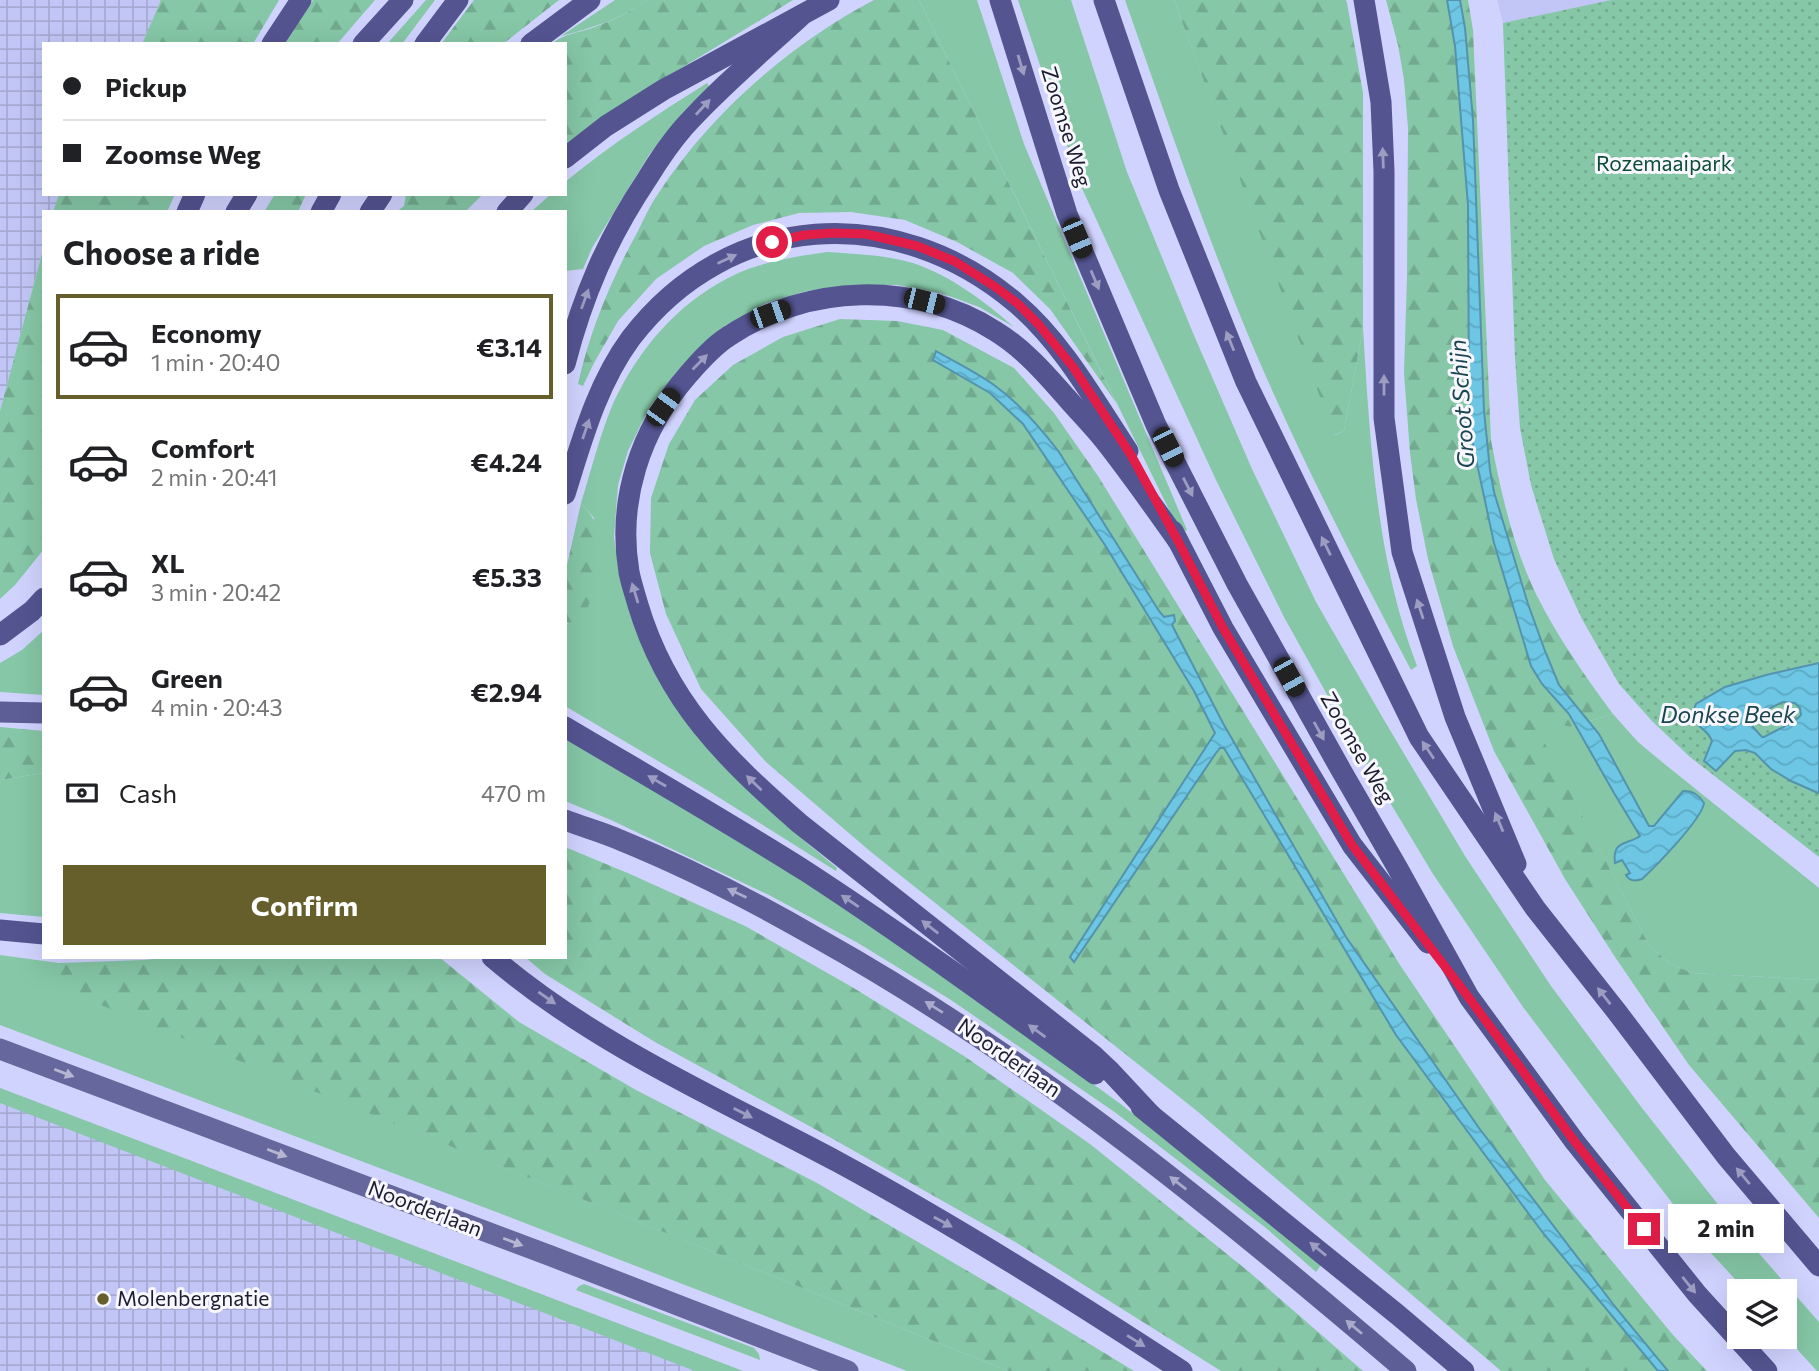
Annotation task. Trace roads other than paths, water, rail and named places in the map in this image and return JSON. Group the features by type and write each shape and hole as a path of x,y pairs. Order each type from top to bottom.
{"highway":[{"path":"273,42 301,0"},
{"path":"365,42 403,0"},
{"path":"426,42 458,0"},
{"path":"534,42 590,0"},
{"path":"567,156 606,126 663,90 829,0"},
{"name":"Zoomse Weg","path":"1000,0 1067,214 1156,425 1237,584 1469,998 1584,1153 1697,1294 1767,1371"},
{"path":"1104,0 1169,190 1246,382 1419,737 1535,908 1726,1156 1819,1266"},
{"path":"1364,0 1381,103 1384,171 1384,418 1402,552 1455,717 1535,908"},
{"path":"567,357 592,280 611,238 657,163 683,128 712,98 801,16"},
{"path":"509,210 521,196"},
{"path":"567,488 593,409 614,364 637,332 668,297 716,264 743,251 772,242 804,235 833,233 866,234 917,246 954,261 1018,304 1073,367 1131,455 1223,628 1352,845 1469,998"},
{"path":"1151,1115 1093,1055 799,823 755,785 716,744 685,706 645,629 629,576 625,530 633,476 654,421 679,385 712,351 727,337 781,310 845,295 874,294 940,305 967,315 1015,345 1035,362 1103,438 1178,541"},
{"path":"0,635 42,600"},
{"path":"0,712 42,713"},
{"path":"567,728 817,879 926,952 1151,1115 1388,1306 1464,1371"},
{"name":"Noorderlaan","path":"567,821 619,839 748,899 869,967 980,1036 1105,1125 1406,1371"},
{"path":"0,930 42,934"},
{"path":"494,959 591,1029 684,1083 839,1163 980,1243 1182,1371"}],"main road":[{"name":"Noorderlaan","path":"0,1049 848,1371"}],"water":[{"path":"1447,0 1460,0 1465,28 1473,120 1484,411 1490,470 1494,492 1528,604 1559,685 1599,734 1649,826 1654,826 1683,791 1690,791 1704,803 1678,842 1638,880 1631,880 1626,875 1630,873 1622,860 1615,863 1615,856 1618,847 1640,836 1569,714 1542,684 1531,666 1494,543 1473,445 1469,394 1468,205 1455,46"},
{"path":"936,351 1003,392 1029,416 1059,452 1159,611 1164,617 1174,615 1175,621 1172,625 1224,725 1346,937 1479,1128 1616,1308 1668,1371 1658,1371 1543,1233 1396,1035 1224,748 1220,748 1216,753 1074,962 1070,957 1215,733 1194,691 1105,545 1023,424 990,393 933,360"},
{"name":"Donkse Beek","path":"1819,663 1818,793 1791,781 1771,769 1755,753 1746,750 1735,751 1716,771 1704,761 1712,741 1694,719 1692,714 1696,704 1725,687","holes":["1783,702 1795,703 1800,708 1801,715 1795,721 1764,737 1753,727 1753,721 1770,708"]}],"place":[{"name":"Molenbergnatie","path":"103,1299"}],"park label":[{"name":"Rozemaaipark","path":"1664,164"}],"water label":[{"name":"Groot Schijn","path":"1462,404"}]}
